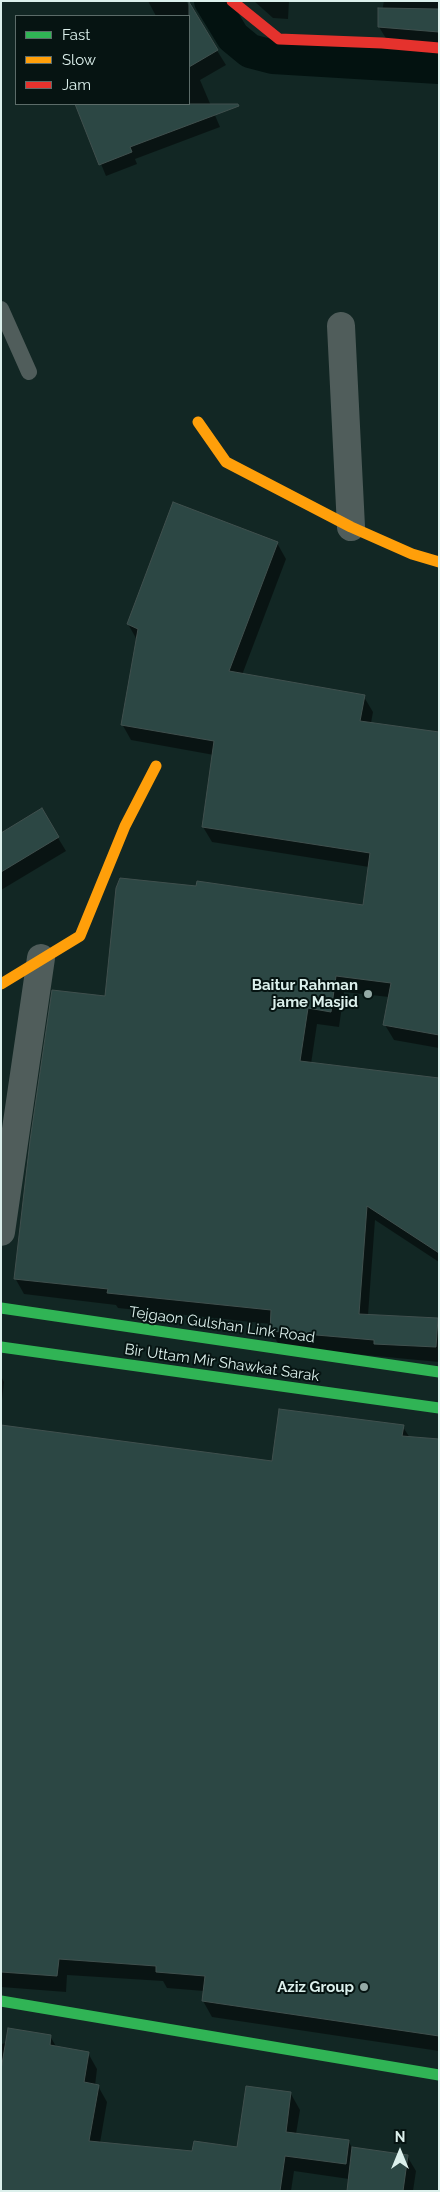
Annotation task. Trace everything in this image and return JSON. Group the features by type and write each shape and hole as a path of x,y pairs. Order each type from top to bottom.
{"street":[{"path":"232,1 279,40 382,43 439,48"},
{"path":"340,326 351,527"},
{"path":"198,422 226,462 351,527 412,554 439,562"},
{"path":"1,984 80,936 125,826 156,766"},
{"path":"1,1232 41,958"},
{"name":"Tejgaon Gulshan Link Road","path":"1,1308 439,1372"},
{"name":"Bir Uttam Mir Shawkat Sarak","path":"1,1347 439,1408"},
{"path":"1,2001 439,2075"}],"lane":[{"path":"1,309 29,372"}],"building":[{"path":"189,2 218,50 190,66 190,15"},
{"path":"378,8 439,9 439,32 378,27"},
{"path":"238,104 239,106 130,147 132,152 99,165 75,105"},
{"path":"173,502 278,542 229,671 365,695 360,721 439,732 439,1035 383,1025 391,983 336,976 331,1012 308,1008 300,1061 439,1078 439,1253 367,1206 359,1314 438,1318 436,1347 374,1344 374,1340 270,1331 271,1310 107,1293 108,1289 14,1279 30,1141 52,990 105,996 116,888 120,878 196,886 197,881 363,905 370,853 202,827 214,741 121,725 138,629 127,624"},
{"path":"42,808 59,837 1,872 1,833"},
{"path":"279,1409 404,1425 402,1436 439,1439 439,2036 202,2001 205,1976 156,1972 156,1966 59,1959 57,1976 1,1972 1,1425 272,1461"},
{"path":"8,2028 51,2035 50,2045 89,2052 84,2082 99,2085 89,2141 192,2151 194,2141 237,2147 246,2086 291,2092 286,2132 349,2140 346,2164 285,2156 280,2191 1,2191 1,2070"},
{"path":"352,2147 408,2155 403,2191 347,2191"}],"waterway":[{"path":"211,1 233,37 250,51 273,57 439,67"}],"traffic: fast":[{"path":"1,1308 439,1372"},
{"path":"1,1347 439,1408"},
{"path":"1,2001 439,2075"}],"traffic: slow":[{"path":"198,422 226,462 351,527 412,554 439,562"},
{"path":"1,984 80,936 125,826 156,766"}],"traffic: jam":[{"path":"232,1 279,39 382,43 439,48"}],"place":[{"name":"Baitur Rahman jame Masjid","path":"368,994"},
{"name":"Aziz Group","path":"364,1987"}]}
